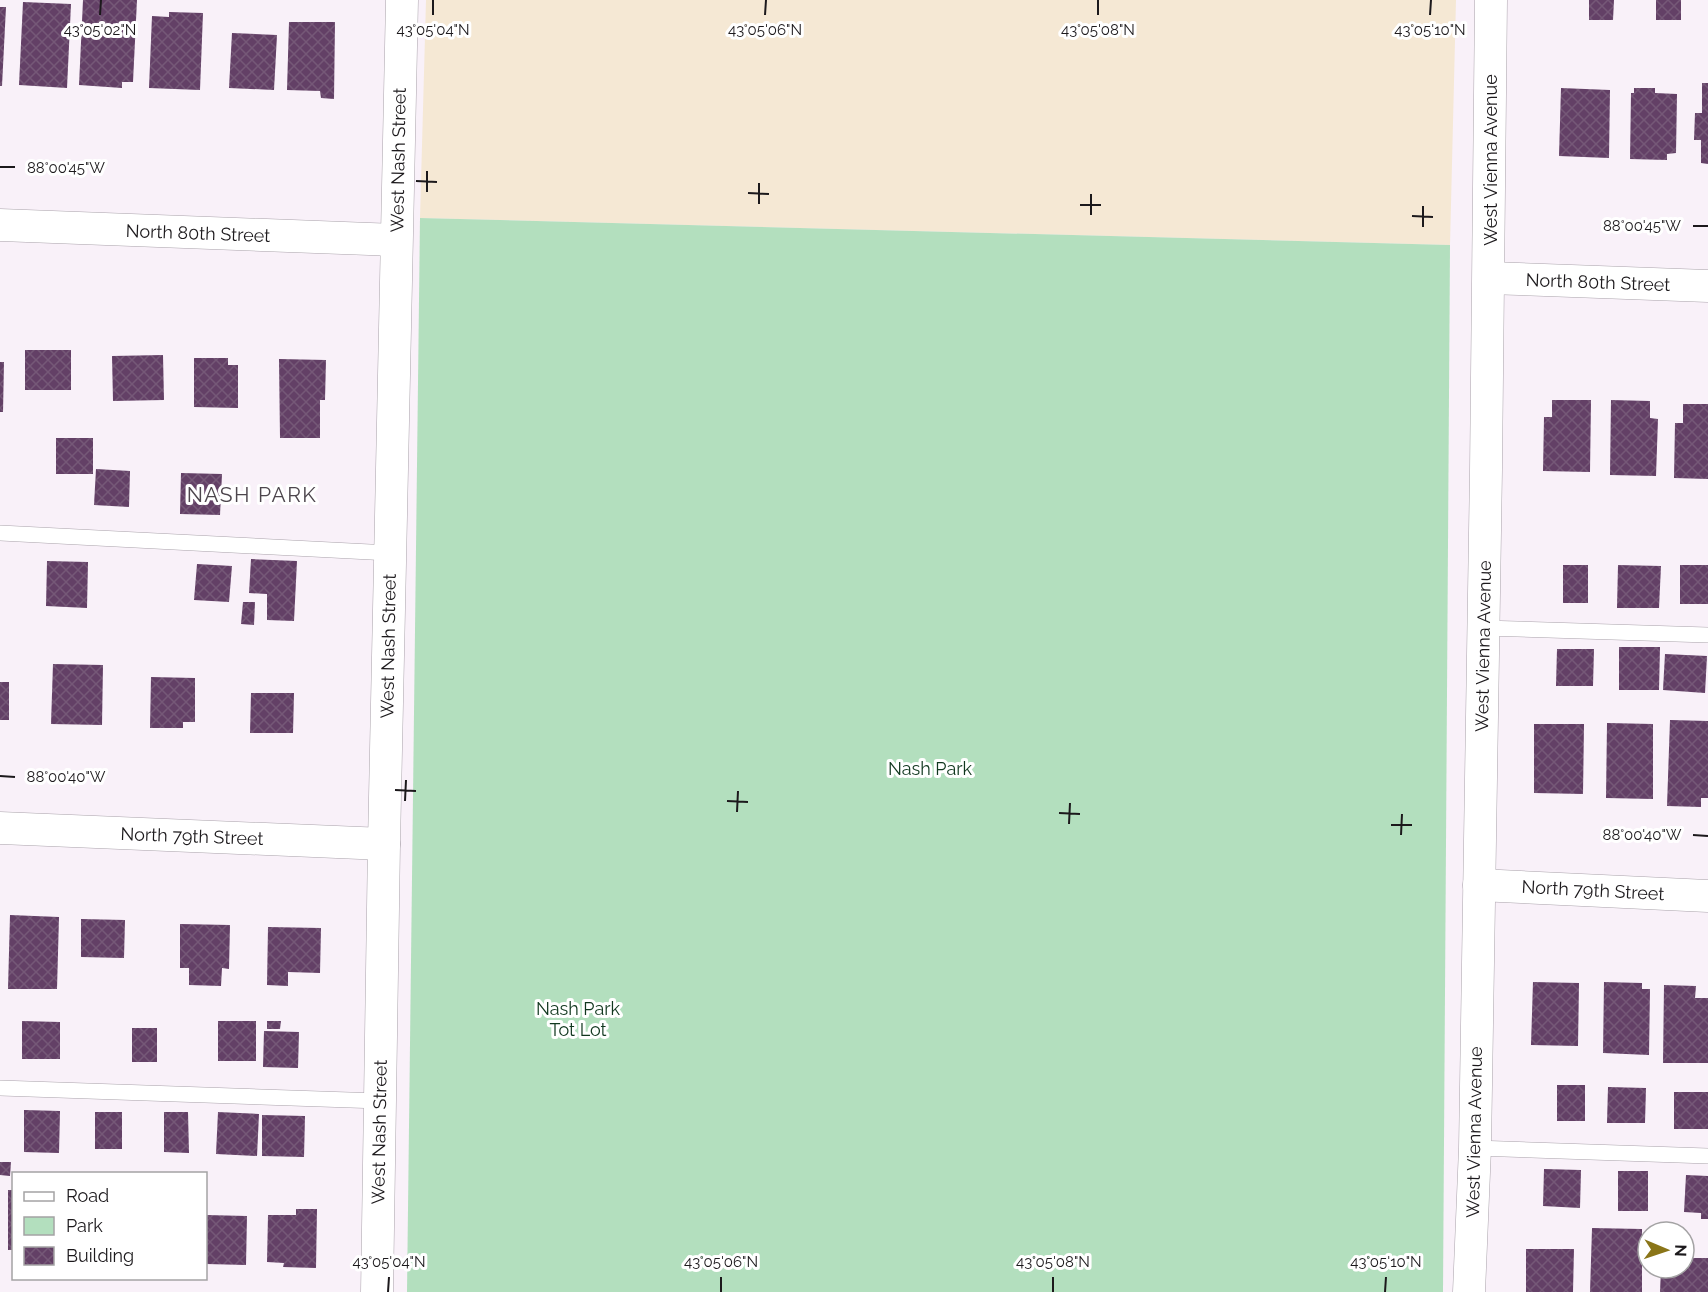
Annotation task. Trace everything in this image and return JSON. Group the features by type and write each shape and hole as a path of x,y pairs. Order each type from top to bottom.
{"street":[{"name":"West Nash Street","path":"376,1292 402,0"},
{"name":"West Vienna Avenue","path":"1469,1292 1475,1148 1489,278 1491,0"},
{"name":"North 80th Street","path":"0,225 396,240"},
{"name":"North 80th Street","path":"1489,278 1708,286"},
{"name":"North 79th Street","path":"0,828 384,844"},
{"name":"North 79th Street","path":"1479,885 1708,896"}],"lane":[{"path":"0,533 390,553"},
{"path":"1483,628 1708,635"},
{"path":"0,1088 380,1101"},
{"path":"1475,1148 1708,1156"}],"shaded area":[{"path":"426,0 1456,0 1450,245 420,218"}],"green space":[{"name":"Nash Park","path":"420,218 1450,245 1443,1292 407,1292"}],"building":[{"path":"83,0 137,0 133,82 122,82 122,88 79,85"},
{"path":"1589,0 1614,0 1613,20 1589,20"},
{"path":"1656,0 1681,0 1681,20 1656,20"},
{"path":"23,2 71,4 67,88 19,85"},
{"path":"0,7 6,7 2,86 0,86"},
{"path":"169,12 203,13 200,90 149,88 152,16 169,17"},
{"path":"289,22 335,22 334,99 321,98 320,91 287,90"},
{"path":"232,33 277,35 274,90 229,88"},
{"path":"1702,83 1708,83 1708,164 1701,163 1701,140 1694,140 1695,113 1702,113"},
{"path":"1561,88 1610,90 1609,158 1559,156"},
{"path":"1634,88 1655,88 1655,93 1677,94 1676,153 1667,154 1667,160 1630,159 1631,93 1634,93"},
{"path":"25,350 71,350 71,390 25,390"},
{"path":"163,355 164,400 113,401 112,356"},
{"path":"194,358 228,358 228,365 238,365 238,408 194,407"},
{"path":"279,359 326,360 325,400 320,400 320,438 280,438"},
{"path":"0,362 4,362 3,412 0,412"},
{"path":"1552,400 1591,400 1590,472 1543,471 1544,417 1552,417"},
{"path":"1611,400 1650,401 1650,418 1658,419 1656,476 1610,475"},
{"path":"1683,404 1708,404 1708,479 1674,478 1675,423 1683,423"},
{"path":"56,438 93,438 93,474 56,474"},
{"path":"96,469 130,471 129,507 94,505"},
{"path":"181,473 222,474 220,515 180,514"},
{"path":"251,559 297,561 294,621 267,620 267,594 249,593"},
{"path":"47,561 88,562 87,608 46,606"},
{"path":"197,564 232,566 229,602 194,600"},
{"path":"1563,565 1588,565 1588,603 1563,603"},
{"path":"1618,565 1661,566 1659,608 1617,608"},
{"path":"1680,565 1708,565 1708,604 1680,604"},
{"path":"243,602 255,602 254,625 241,624"},
{"path":"1619,647 1660,647 1659,690 1619,690"},
{"path":"1557,649 1594,649 1593,686 1556,686"},
{"path":"1665,654 1707,656 1705,693 1663,690"},
{"path":"53,664 103,665 102,725 51,724"},
{"path":"151,677 195,678 195,722 183,722 183,728 150,728"},
{"path":"0,682 9,682 9,720 0,720"},
{"path":"251,693 294,693 293,733 250,733"},
{"path":"1670,720 1708,721 1708,798 1701,798 1701,807 1667,806"},
{"path":"1607,723 1653,724 1653,799 1606,798"},
{"path":"1534,724 1584,724 1583,794 1534,793"},
{"path":"10,915 59,917 57,989 8,989"},
{"path":"81,919 125,920 124,958 81,957"},
{"path":"180,924 230,925 229,969 222,968 221,986 189,985 189,968 180,968"},
{"path":"268,927 321,928 320,973 288,972 288,986 267,985"},
{"path":"1533,982 1579,983 1578,1046 1531,1045"},
{"path":"1604,982 1642,983 1642,989 1650,989 1649,1055 1603,1053"},
{"path":"1664,985 1696,986 1695,998 1708,998 1708,1063 1663,1063"},
{"path":"22,1021 60,1022 60,1059 22,1059"},
{"path":"218,1021 256,1021 256,1061 218,1061"},
{"path":"267,1021 281,1021 280,1029 267,1029"},
{"path":"132,1028 157,1028 157,1062 132,1062"},
{"path":"264,1031 299,1032 298,1068 263,1067"},
{"path":"1557,1085 1585,1085 1585,1121 1557,1121"},
{"path":"1608,1087 1646,1088 1645,1123 1607,1123"},
{"path":"1674,1092 1708,1092 1708,1129 1674,1129"},
{"path":"24,1110 60,1111 59,1153 24,1152"},
{"path":"95,1112 122,1112 122,1149 95,1149"},
{"path":"164,1112 188,1112 189,1153 164,1152"},
{"path":"218,1112 259,1114 257,1156 216,1154"},
{"path":"262,1115 305,1116 304,1157 262,1156"},
{"path":"0,1162 11,1162 10,1176 0,1175"},
{"path":"1544,1169 1581,1170 1580,1208 1543,1206"},
{"path":"1618,1171 1648,1171 1648,1211 1618,1211"},
{"path":"1686,1175 1708,1176 1708,1219 1701,1219 1701,1213 1684,1212"},
{"path":"8,1190 12,1190 12,1250 8,1250"},
{"path":"296,1209 317,1209 316,1268 283,1267 284,1263 267,1262 268,1215 296,1215"},
{"path":"207,1215 247,1216 246,1265 207,1264"},
{"path":"1592,1228 1636,1229 1636,1280 1642,1280 1642,1292 1590,1292"},
{"path":"1526,1249 1574,1249 1573,1292 1526,1292"},
{"path":"1696,1258 1708,1258 1708,1292 1660,1292 1660,1280 1696,1280"}],"district":[{"name":"NASH PARK","path":"252,494"}],"park label":[{"name":"Nash Park Tot Lot","path":"578,1018"}]}
